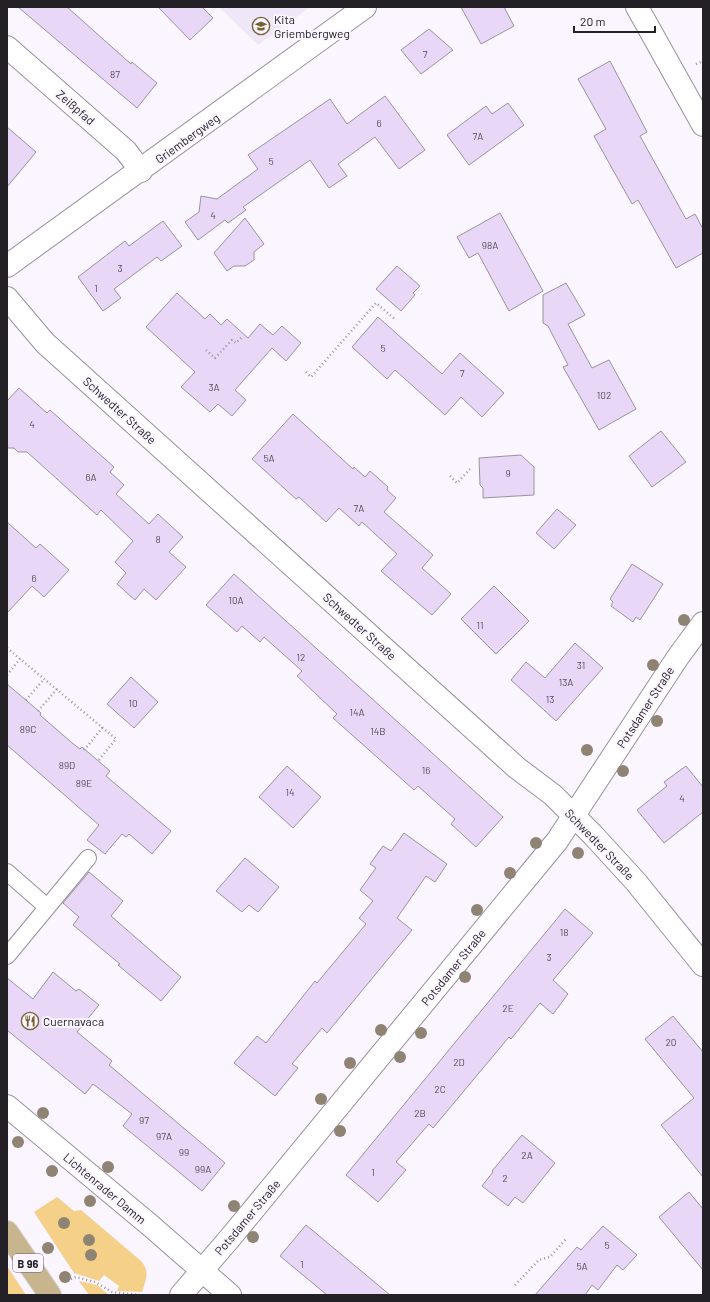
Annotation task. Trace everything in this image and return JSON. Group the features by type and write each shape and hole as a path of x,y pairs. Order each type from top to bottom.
{"main road":[{"name":"B 96","path":"7,1232 50,1295"}],"street":[{"name":"Griembergweg","path":"7,266 141,171 365,7"},
{"path":"637,7 703,125"},
{"name":"Zeißpfad","path":"7,47 126,151 141,171"},
{"name":"Schwedter Straße","path":"7,298 45,343 517,768 553,795 636,882 703,965"},
{"name":"Potsdamer Straße","path":"181,1295 552,847 678,657 703,623"},
{"name":"Lichtenrader Damm","path":"7,1106 230,1295"}],"lane":[{"path":"7,956 88,858"},
{"path":"7,872 47,907"}],"path":[{"path":"306,372 311,377 376,303 396,320"},
{"path":"206,350 215,358 232,340 236,343 242,336"},
{"path":"450,476 457,483 471,468"},
{"path":"7,648 116,739 98,761"},
{"path":"7,675 20,659"},
{"path":"26,700 44,679"},
{"path":"38,711 57,689"},
{"path":"84,750 103,727"},
{"path":"514,1285 539,1260 550,1257 566,1239"},
{"path":"71,1279 76,1277 95,1282 112,1292 140,1295"}],"shaded area":[{"name":"Kita Griembergweg","path":"219,7 310,7 258,45"},
{"path":"57,1197 74,1211 81,1210 141,1261 146,1268 146,1280 142,1292 117,1291 119,1286 104,1275 99,1281 74,1273 34,1212"},
{"path":"7,1266 26,1295 7,1295"},
{"path":"79,1281 97,1285 109,1295 89,1295"}],"building":[{"path":"18,7 67,7 131,64 132,62 157,83 137,108"},
{"path":"158,7 202,7 213,18 190,40"},
{"path":"461,7 504,7 514,26 481,44"},
{"path":"429,29 453,50 421,74 401,50"},
{"path":"610,61 647,132 640,136 686,219 695,214 703,229 703,253 676,268 638,200 632,204 594,136 606,129 578,79"},
{"path":"385,96 425,150 399,169 375,137 338,164 347,176 329,188 310,160 243,207 246,210 228,223 225,220 198,240 185,222 199,212 201,196 217,199 258,169 248,155 330,99 347,124"},
{"path":"508,103 524,125 469,165 447,135 486,106 492,114"},
{"path":"7,127 36,152 7,187"},
{"path":"500,213 543,291 509,311 478,253 469,258 457,237"},
{"path":"245,218 264,244 254,252 254,260 245,266 234,266 227,271 214,253"},
{"path":"163,221 182,246 161,261 157,257 114,289 121,298 103,311 78,277 125,241 129,246"},
{"path":"397,266 420,286 413,293 415,295 401,311 376,289"},
{"path":"566,283 585,315 568,324 592,368 609,360 636,409 599,430 563,367 568,365 548,326 543,323 543,295"},
{"path":"177,293 205,319 210,314 221,325 227,319 248,338 260,324 273,335 282,326 301,343 286,361 272,348 235,390 246,400 232,416 218,404 210,412 181,387 195,372 146,327"},
{"path":"378,317 442,374 460,353 504,393 482,417 461,397 445,415 395,370 387,379 352,347"},
{"path":"19,388 47,413 50,410 114,467 110,472 124,485 116,494 149,524 158,514 183,537 169,552 186,567 156,600 144,589 135,600 117,584 126,573 115,562 133,541 101,510 97,515 27,452 18,452 14,448 7,448 7,401"},
{"path":"293,414 353,469 354,467 365,477 370,471 388,487 387,490 396,498 384,512 433,555 422,568 451,594 432,615 381,571 397,554 362,522 359,526 339,508 326,522 299,497 296,499 252,459"},
{"path":"661,431 686,462 652,487 629,456"},
{"path":"521,455 534,467 534,495 483,498 483,488 480,485 479,458"},
{"path":"557,509 576,525 554,549 536,533"},
{"path":"7,522 36,548 40,544 69,570 44,597 32,586 7,613"},
{"path":"632,564 663,584 640,620 636,617 633,622 611,606 613,602 610,599"},
{"path":"234,574 503,817 476,847 451,824 455,819 418,786 414,790 333,718 337,714 297,676 302,671 264,637 260,642 242,626 237,632 206,605"},
{"path":"494,586 529,621 496,654 461,619"},
{"path":"575,643 603,668 556,721 511,680 526,662 545,678"},
{"path":"131,677 158,702 134,728 107,704"},
{"path":"7,684 41,713 40,715 71,742 80,749 82,747 110,771 106,776 171,831 152,854 129,834 126,837 122,834 105,854 87,840 99,825 7,745"},
{"path":"287,766 321,797 293,828 259,797"},
{"path":"686,766 703,787 703,812 664,843 637,810 667,786 664,782"},
{"path":"404,833 447,864 435,882 426,876 397,918 412,930 327,1033 322,1028 292,1064 298,1068 275,1096 234,1063 257,1036 266,1043 315,981 317,983 366,924 359,918 373,901 360,890 376,868 370,864 383,846 391,851"},
{"path":"245,858 279,887 258,912 249,905 242,912 216,891"},
{"path":"89,872 123,901 111,916 181,977 161,1001 118,965 120,964 73,925 79,917 63,903"},
{"path":"565,909 593,933 553,980 568,994 553,1014 540,1003 511,1039 509,1037 433,1128 429,1124 396,1162 406,1170 378,1202 346,1175"},
{"path":"53,972 76,991 79,989 99,1005 77,1032 112,1061 109,1065 225,1163 202,1191 123,1126 132,1114 93,1084 85,1094 7,1030 7,978 33,999"},
{"path":"673,1016 703,1052 703,1177 661,1125 694,1098 645,1039"},
{"path":"522,1135 555,1163 523,1203 515,1197 508,1206 482,1186 493,1172 492,1171"},
{"path":"689,1192 703,1209 703,1270 659,1217"},
{"path":"306,1225 390,1295 327,1295 280,1256"},
{"path":"603,1226 637,1255 623,1270 617,1265 598,1290 592,1285 585,1295 535,1295 577,1247 581,1250"}],"place":[{"name":"Kita Griembergweg","path":"261,26"},
{"name":"Cuernavaca","path":"30,1021"}]}
